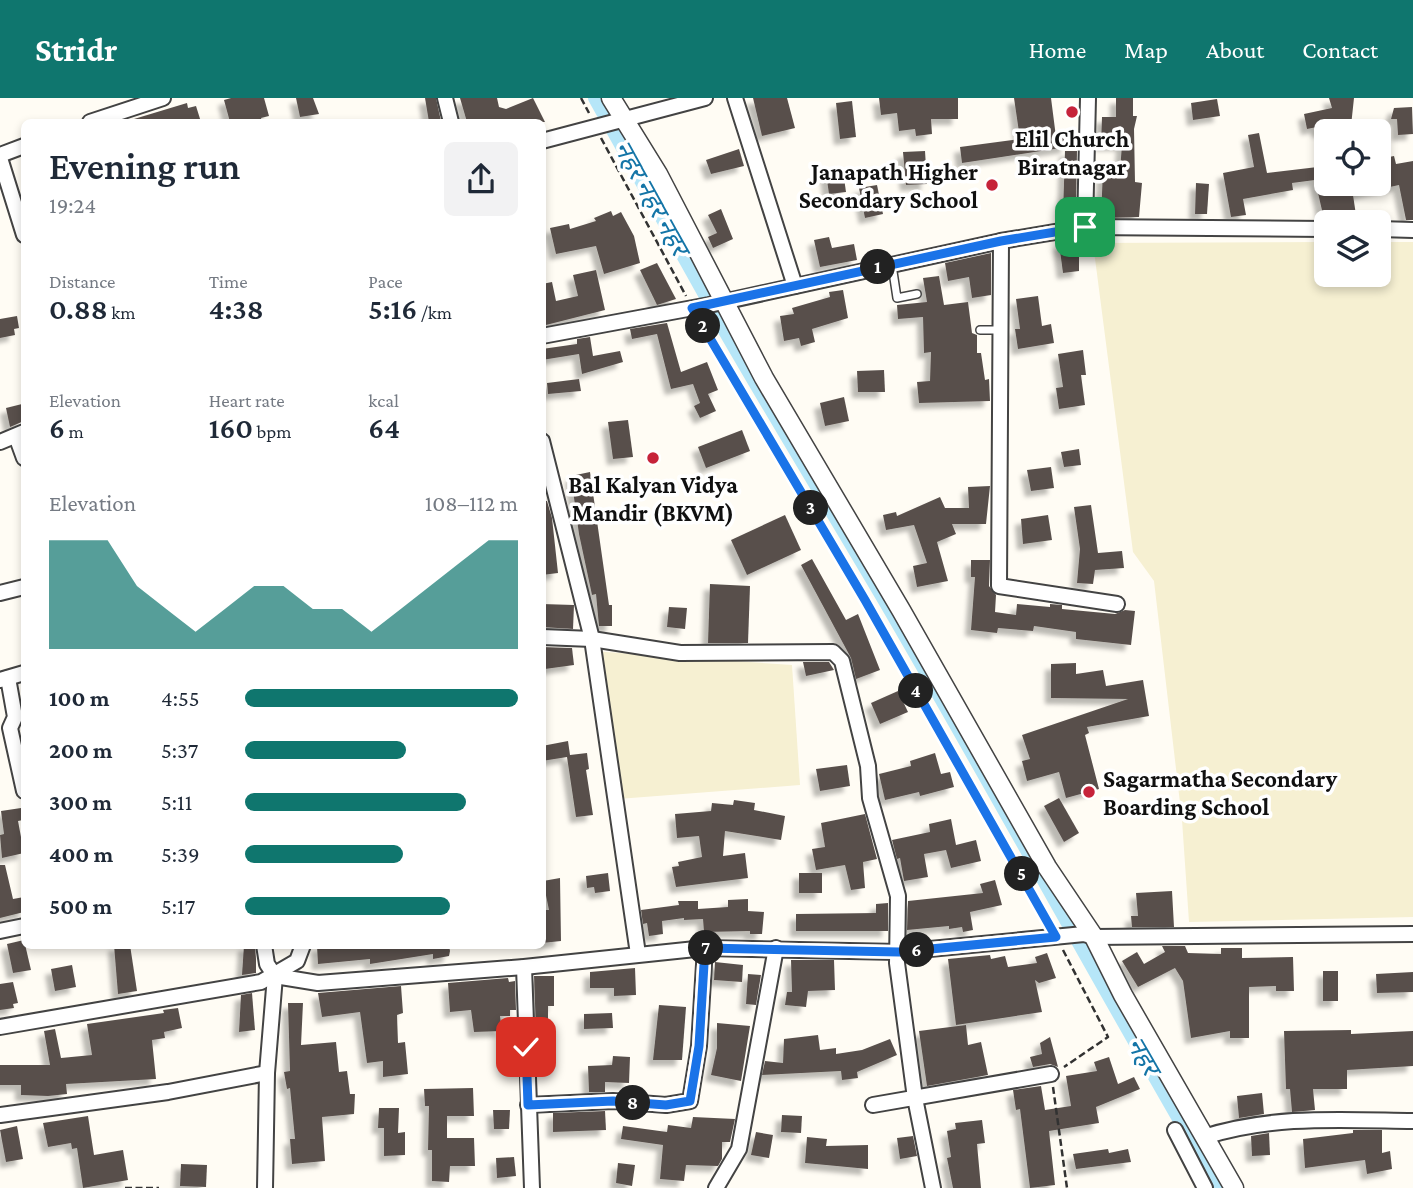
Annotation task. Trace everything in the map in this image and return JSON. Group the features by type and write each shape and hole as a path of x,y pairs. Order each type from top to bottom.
{"street":[{"path":"99,119 163,98"},
{"path":"444,98 450,119"},
{"path":"611,98 658,174 764,377 1234,1188"},
{"path":"546,140 705,98"},
{"path":"735,98 795,286"},
{"path":"1085,227 1088,98"},
{"path":"21,147 0,157 21,225"},
{"path":"546,335 694,308 1001,241 1085,227 1314,229"},
{"path":"1391,229 1413,230"},
{"path":"1001,241 999,586 1117,604"},
{"path":"0,442 20,434"},
{"path":"546,457 592,639 638,954"},
{"path":"0,593 21,588"},
{"path":"546,638 592,639 680,653 833,652 842,661 868,766 870,798 898,896 897,963 915,1098 933,1188"},
{"path":"21,674 4,679 15,717 10,728 21,778"},
{"path":"0,931 21,927"},
{"path":"275,976 318,983 524,967 705,948 899,952 1089,936 1413,934"},
{"path":"528,1105 613,1101 666,1105 690,1101 699,1046 705,948"},
{"path":"716,1188 739,1149 776,948"},
{"path":"265,949 267,964 275,976 267,1073 265,1188"},
{"path":"0,1027 169,1000 261,982 297,961 302,949"},
{"path":"524,967 532,1188"},
{"path":"0,1115 168,1092 267,1073"},
{"path":"873,1105 1051,1074"},
{"path":"1203,1137 1234,1128 1281,1120 1413,1121"},
{"path":"1175,1130 1205,1188"}],"lane":[{"path":"892,264 897,298 917,294"},
{"path":"981,330 1001,330"}],"path":[{"path":"580,98 599,126 694,308 1061,937 1108,1037 1051,1074 1067,1188"},
{"path":"125,1188 159,1188"}],"shaded area":[{"path":"1314,242 1314,287 1391,287 1391,242 1413,242 1413,917 1189,922 1182,820 1154,581 1133,552 1093,243"},
{"path":"592,651 792,665 800,785 618,799"}],"building":[{"path":"264,98 269,116 261,119 229,119 224,100"},
{"path":"296,98 313,98 319,114 300,117"},
{"path":"425,98 436,98 441,119 428,119"},
{"path":"460,98 497,98 499,107 506,109 533,98 544,119 466,119"},
{"path":"753,98 787,98 795,128 762,136"},
{"path":"879,98 958,98 958,119 931,119 932,134 916,136 915,129 899,131 897,113 881,115"},
{"path":"1014,98 1051,98 1056,137 1066,136 1067,147 962,163 960,147 1020,139"},
{"path":"1116,98 1133,98 1133,116 1137,116 1134,129 1135,182 1142,183 1139,217 1101,218 1103,169 1120,170 1122,145 1101,145 1102,117 1116,117"},
{"path":"1329,98 1354,98 1352,119 1314,119 1314,128 1307,129 1304,114 1332,108"},
{"path":"1217,99 1220,116 1193,120 1191,103"},
{"path":"852,101 856,137 840,139 836,103"},
{"path":"187,103 188,108 196,106 200,119 134,119"},
{"path":"1412,107 1413,134 1398,135 1397,119 1391,119 1394,108"},
{"path":"1259,133 1267,173 1314,167 1314,180 1292,183 1293,190 1243,199 1246,215 1231,217 1223,173 1254,167 1248,135"},
{"path":"739,149 744,166 711,174 706,160"},
{"path":"925,151 927,184 906,185 903,152"},
{"path":"1065,151 1077,151 1076,214 1063,214"},
{"path":"1394,156 1396,164 1413,161 1413,220 1406,220 1399,185 1391,187 1391,157"},
{"path":"843,171 846,192 829,194 826,173"},
{"path":"1196,183 1209,184 1207,214 1195,214"},
{"path":"877,185 883,214 865,218 859,188"},
{"path":"1319,196 1353,196 1355,210 1322,210"},
{"path":"721,209 733,239 713,248 708,237 717,233 708,215"},
{"path":"611,211 613,216 621,212 634,236 640,263 604,274 596,246 556,254 550,228 569,224 570,229 596,221 594,218"},
{"path":"829,237 832,248 854,244 857,260 820,267 814,240"},
{"path":"1079,240 1079,271 1063,273 1059,243"},
{"path":"991,253 991,295 972,298 969,277 948,281 945,263"},
{"path":"657,263 676,299 657,305 640,270"},
{"path":"596,270 605,310 546,325 546,283 552,282 556,301 578,296 573,275"},
{"path":"939,276 944,305 968,302 972,333 977,335 977,353 981,353 985,380 989,379 990,401 919,403 917,382 930,381 931,352 924,353 923,317 898,319 897,305 927,302 923,278"},
{"path":"843,290 848,318 812,329 815,342 801,346 799,338 784,341 780,316 794,314 792,308 830,297 829,292"},
{"path":"1038,296 1042,326 1051,324 1054,343 1018,349 1015,329 1020,329 1016,299"},
{"path":"17,316 19,328 14,329 15,335 0,338 0,319"},
{"path":"667,323 681,372 707,362 718,390 708,394 716,411 700,418 694,406 700,403 693,384 671,389 657,334 632,339 630,329"},
{"path":"590,337 593,356 620,351 623,362 582,374 579,354 546,359 546,348 577,344 577,339"},
{"path":"1083,350 1086,375 1081,375 1085,405 1059,409 1056,388 1063,387 1058,354"},
{"path":"884,370 885,392 858,392 857,371"},
{"path":"579,379 581,391 548,394 547,383"},
{"path":"844,397 849,421 825,426 820,403"},
{"path":"21,404 21,422 10,427 6,408"},
{"path":"628,420 633,457 613,459 608,422"},
{"path":"742,430 750,451 706,468 698,447"},
{"path":"1079,449 1081,465 1064,467 1061,452"},
{"path":"1051,467 1054,488 1031,491 1027,470"},
{"path":"590,472 609,605 612,605 612,626 599,626 596,594 592,595 579,534 571,476"},
{"path":"990,486 986,524 952,524 956,534 937,542 948,581 917,587 913,566 927,563 914,525 886,530 883,515 896,512 897,516 940,497 945,508 969,508 968,487"},
{"path":"546,501 552,518 558,573 546,574"},
{"path":"1091,505 1098,553 1122,551 1124,568 1095,570 1093,584 1077,583 1080,549 1074,507"},
{"path":"785,515 801,550 747,575 731,540"},
{"path":"1048,515 1052,540 1023,544 1021,519"},
{"path":"812,559 846,620 858,614 880,670 856,679 851,658 801,565"},
{"path":"971,560 990,560 989,586 996,595 995,612 1016,615 1017,604 1050,607 1050,604 1062,605 1062,609 1115,614 1125,610 1135,611 1131,645 1076,639 1076,632 1034,626 1033,631 998,628 997,633 971,630 975,577 971,577"},
{"path":"710,584 750,586 748,643 708,643"},
{"path":"546,604 574,605 573,629 546,627"},
{"path":"669,607 687,608 685,629 667,627"},
{"path":"546,647 572,648 574,665 546,669"},
{"path":"803,662 829,662 834,670 806,676"},
{"path":"1076,663 1076,674 1103,670 1106,686 1143,680 1149,716 1087,727 1089,733 1085,735 1099,789 1066,798 1059,772 1027,781 1022,761 1030,759 1022,735 1128,699 1051,698 1051,664"},
{"path":"898,691 908,712 880,724 871,703"},
{"path":"568,741 570,755 587,753 589,769 586,770 593,815 576,817 567,757 546,760 546,745"},
{"path":"935,753 941,774 950,772 954,787 920,796 919,792 885,800 879,774 911,766 910,761"},
{"path":"847,765 850,786 820,791 816,769"},
{"path":"1059,798 1079,833 1064,842 1044,806"},
{"path":"734,800 755,803 754,810 785,816 781,840 725,831 723,856 745,853 748,878 676,887 672,867 679,866 678,862 702,857 699,836 677,838 675,814 711,811 712,803 733,805"},
{"path":"21,808 21,820 18,821 21,854 2,858 0,835 4,834 1,811"},
{"path":"865,814 877,859 863,862 865,888 851,890 845,865 816,870 812,849 825,847 821,823"},
{"path":"951,819 956,845 976,840 981,861 951,868 946,850 924,854 928,877 904,881 900,858 897,859 892,840 930,832 929,824"},
{"path":"0,865 5,865 13,899 21,898 21,913 0,918"},
{"path":"608,873 610,891 595,893 594,887 587,888 586,876"},
{"path":"799,873 822,873 822,893 799,893"},
{"path":"560,878 561,941 546,943 546,910 549,910 546,880"},
{"path":"995,880 1002,905 970,912 973,930 963,932 962,927 949,929 949,926 907,930 908,901 983,893 980,884"},
{"path":"1172,891 1174,927 1132,927 1131,916 1138,916 1136,893"},
{"path":"748,899 748,911 764,912 762,934 750,934 750,931 704,932 703,919 684,918 662,921 663,934 649,936 647,923 643,924 641,910 679,905 678,901 698,901 698,909 728,907 728,900"},
{"path":"888,903 888,931 796,931 796,914 876,913 876,904"},
{"path":"21,941 21,949 26,949 31,970 13,973 7,944"},
{"path":"1162,946 1185,946 1188,953 1221,954 1221,948 1242,948 1242,958 1293,957 1294,991 1276,991 1276,986 1249,987 1249,1038 1230,1038 1230,1031 1191,1038 1183,981 1175,968 1138,987 1122,961 1137,952 1144,964 1165,952"},
{"path":"114,949 131,949 137,991 118,994"},
{"path":"244,949 255,949 256,973 242,975"},
{"path":"317,949 450,951 449,956 433,959 433,954 370,964 370,959 318,964"},
{"path":"1047,953 1056,978 1039,983 1035,980 1042,1012 956,1025 948,959 990,955 991,959 1005,956 1008,967 1037,963 1035,957"},
{"path":"791,960 834,960 835,990 808,991 806,1007 785,1005 787,992 792,992"},
{"path":"715,962 743,965 742,982 714,980"},
{"path":"72,965 76,987 55,991 51,969"},
{"path":"635,968 636,995 614,996 614,988 590,988 590,972"},
{"path":"1323,971 1338,971 1338,1001 1323,1001"},
{"path":"1413,972 1413,992 1377,993 1376,974"},
{"path":"748,974 761,975 756,1005 746,1004"},
{"path":"534,976 554,976 554,1006 548,1006 548,1058 537,1058"},
{"path":"508,978 509,982 515,981 516,1010 510,1010 510,1016 500,1016 502,1031 474,1032 471,1010 450,1012 448,983"},
{"path":"13,982 18,1003 13,1004 14,1008 0,1010 0,984"},
{"path":"401,986 403,1013 397,1015 398,1043 405,1042 408,1074 383,1077 383,1061 367,1063 360,1012 322,1017 318,993"},
{"path":"252,993 255,1030 239,1032 241,995"},
{"path":"288,1003 303,1003 301,1045 336,1042 339,1072 347,1071 350,1094 355,1094 354,1114 322,1117 325,1161 292,1164 290,1139 295,1139 290,1088 287,1089 284,1072 290,1071"},
{"path":"659,1005 686,1007 682,1060 653,1060"},
{"path":"178,1008 182,1028 164,1032 165,1038 152,1040 156,1079 66,1084 67,1094 48,1096 21,1095 21,1085 0,1085 0,1065 50,1065 44,1031 55,1029 61,1058 92,1055 87,1024 164,1013 163,1010"},
{"path":"612,1013 613,1028 584,1029 584,1014"},
{"path":"717,1023 750,1026 741,1081 711,1075 717,1048"},
{"path":"966,1025 968,1045 981,1042 988,1075 927,1086 919,1031"},
{"path":"1351,1030 1351,1034 1413,1031 1413,1066 1347,1070 1347,1089 1313,1089 1315,1110 1292,1112 1290,1089 1286,1089 1284,1031"},
{"path":"818,1035 820,1050 836,1048 836,1054 862,1050 890,1039 897,1055 857,1072 858,1078 842,1080 841,1071 762,1075 765,1061 783,1063 784,1039"},
{"path":"1050,1037 1058,1067 1050,1064 1033,1067 1030,1057 1042,1054 1040,1043"},
{"path":"613,1056 630,1057 629,1083 605,1082 605,1092 589,1092 588,1066 612,1065"},
{"path":"1109,1057 1118,1084 1134,1077 1140,1089 1096,1107 1099,1123 1049,1131 1055,1185 1030,1188 1020,1109 1016,1110 1013,1090 1041,1086 1045,1110 1071,1106 1066,1076 1097,1071 1094,1062"},
{"path":"473,1088 474,1116 447,1116 447,1138 474,1138 475,1166 450,1166 449,1182 432,1181 432,1150 428,1150 429,1106 425,1106 424,1089"},
{"path":"1262,1093 1264,1114 1239,1118 1237,1096"},
{"path":"379,1108 399,1108 398,1133 405,1132 405,1155 384,1156 384,1128 378,1128"},
{"path":"493,1110 510,1110 509,1129 494,1129"},
{"path":"605,1111 606,1130 553,1132 553,1113"},
{"path":"782,1115 802,1116 801,1133 781,1132"},
{"path":"88,1116 94,1155 123,1150 128,1180 83,1188 77,1148 72,1149 71,1143 48,1147 43,1123"},
{"path":"693,1117 735,1119 730,1142 722,1142 722,1159 718,1166 686,1165 684,1181 660,1179 663,1145 621,1139 623,1126 667,1132 668,1125 691,1128"},
{"path":"982,1120 985,1143 977,1144 981,1188 953,1188 947,1158 951,1157 947,1131 956,1129 955,1123"},
{"path":"17,1126 23,1159 6,1162 0,1130"},
{"path":"1353,1130 1382,1130 1382,1153 1390,1151 1392,1169 1367,1174 1365,1160 1305,1168 1303,1139 1353,1133"},
{"path":"756,1132 773,1135 769,1158 751,1155"},
{"path":"1269,1133 1270,1155 1252,1156 1251,1136"},
{"path":"913,1136 917,1156 900,1159 897,1138"},
{"path":"807,1137 827,1139 826,1146 868,1145 868,1169 805,1163"},
{"path":"1108,1149 1109,1153 1128,1149 1131,1162 1076,1169 1073,1154"},
{"path":"514,1157 516,1176 497,1178 496,1158"},
{"path":"618,1163 635,1165 632,1186 616,1183"},
{"path":"181,1164 207,1165 206,1187 180,1186"}],"waterway":[{"name":"नहर नहर नहर","path":"595,98 707,298"},
{"name":"नहर नहर नहर","path":"713,310 885,601 1219,1188"}],"place":[{"name":"Elil Church Biratnagar","path":"1072,112"},
{"name":"Janapath Higher Secondary School","path":"992,185"},
{"name":"Bal Kalyan Vidya Mandir (BKVM)","path":"653,458"},
{"name":"Sagarmatha Secondary Boarding School","path":"1089,792"}],"route":[{"path":"526,1047 528,1105 613,1101 666,1105 690,1101 699,1046 705,948 899,952 1056,937 865,600 692,308 1001,241 1085,227"}],"water label":[{"name":"नहर","path":"1143,1056"}]}
